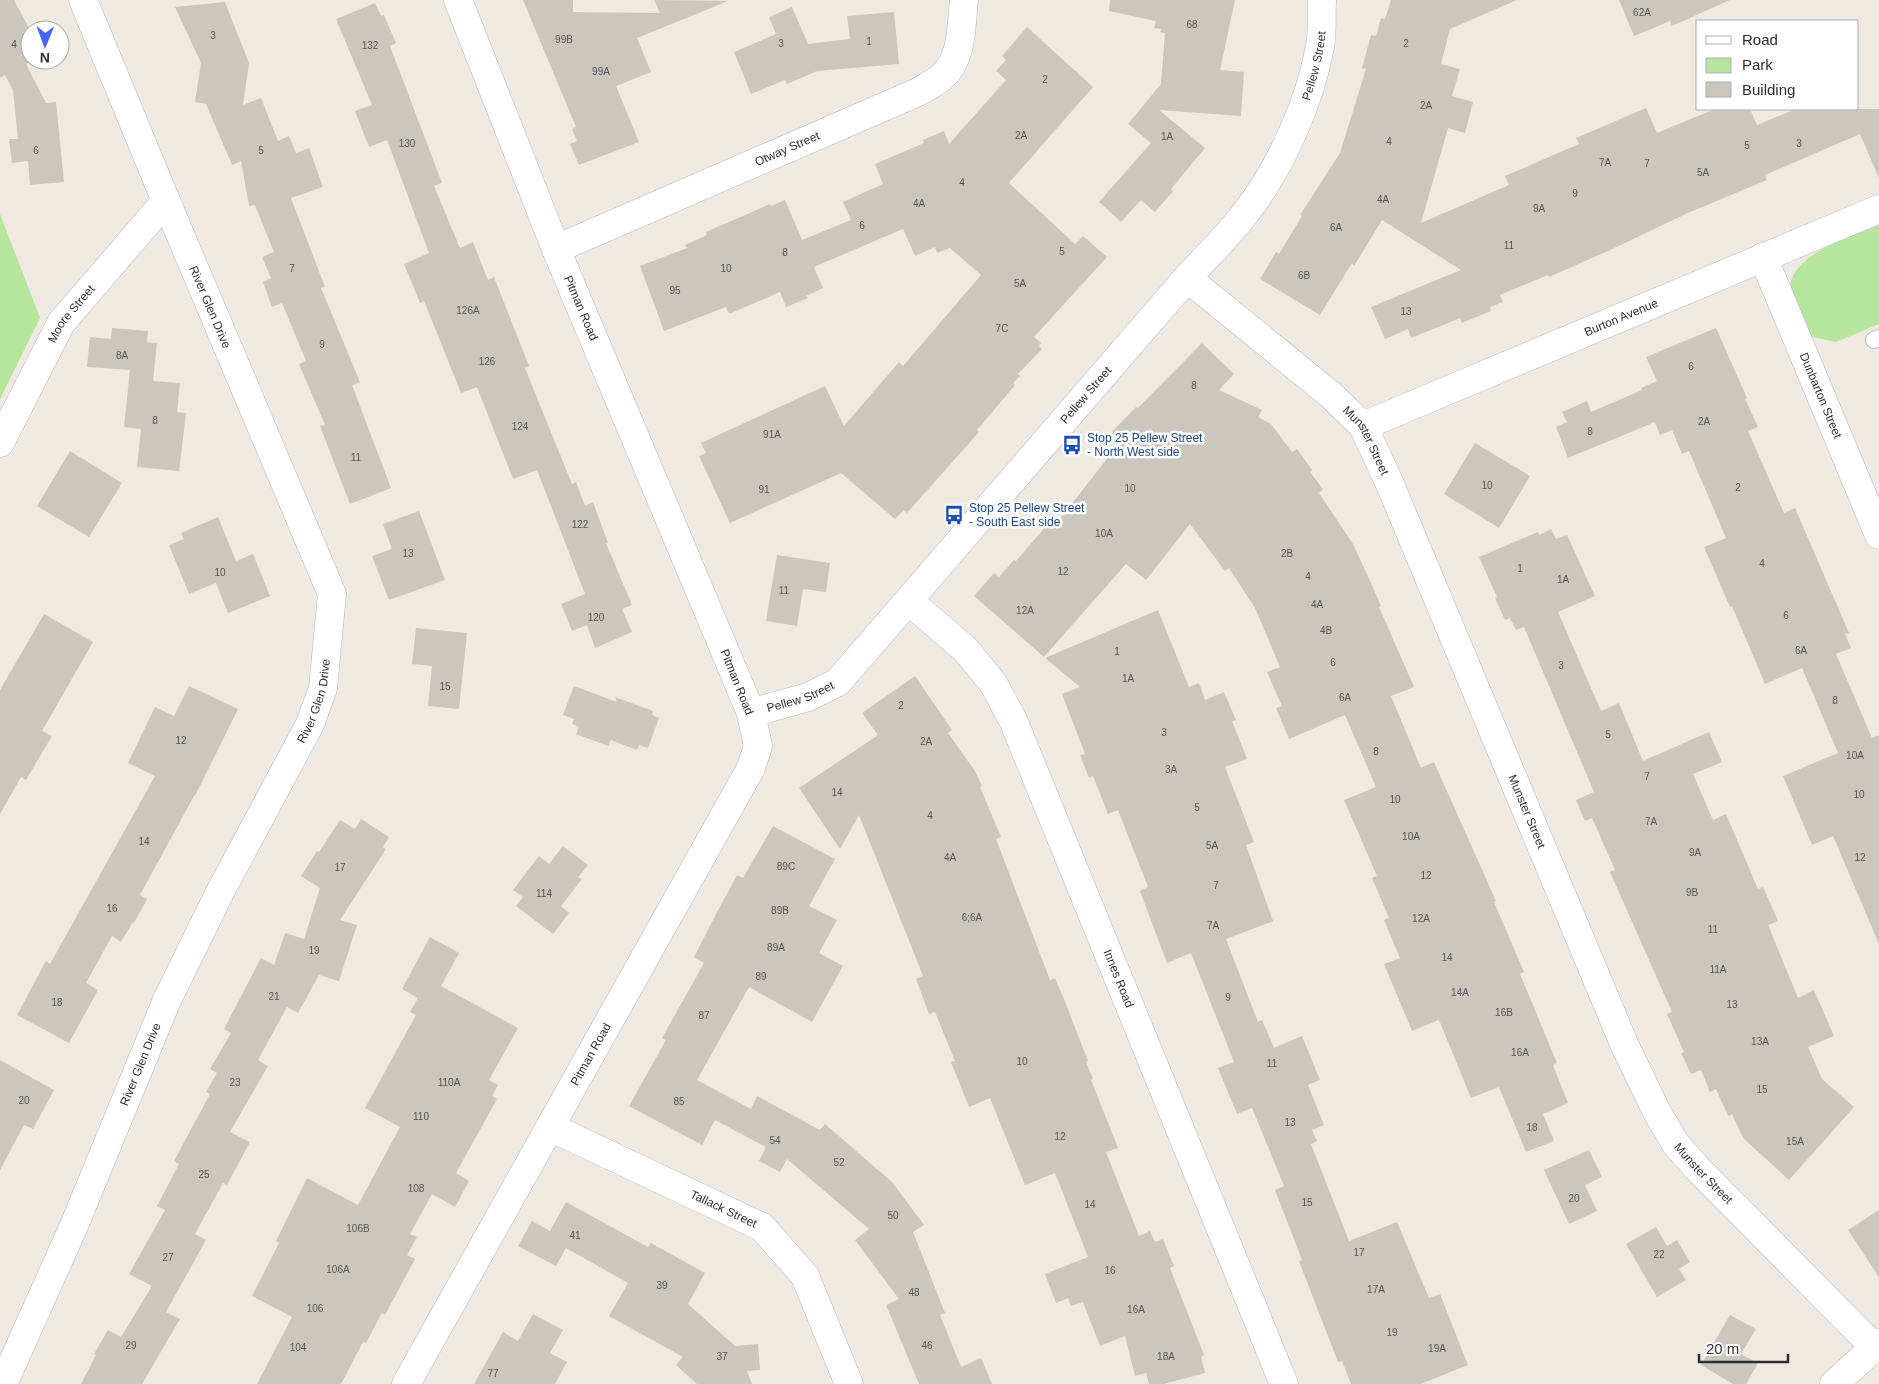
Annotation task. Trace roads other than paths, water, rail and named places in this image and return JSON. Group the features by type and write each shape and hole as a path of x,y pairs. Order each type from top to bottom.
{"street":[{"name":"River Glen Drive","path":"3,1384 73,1228 167,1000 220,892 310,724 323,688 332,594 166,202 83,0"},
{"name":"Pitman Road","path":"406,1384 751,768 758,746 751,714 556,249 458,0"},
{"name":"Otway Street","path":"556,249 918,92 942,77 952,64 959,50 964,0"},
{"name":"Pellew Street","path":"751,714 808,697 838,682 1187,278 1244,215 1266,183 1285,148 1312,82 1320,43 1322,0"},
{"name":"Moore Street","path":"0,443 60,323 166,202"},
{"name":"Burton Avenue","path":"1364,426 1879,209"},
{"name":"Dunbarton Street","path":"1763,257 1879,534"},
{"name":"Munster Street","path":"1187,278 1331,395 1364,426 1625,1046 1657,1112 1675,1142 1697,1168 1877,1345"},
{"name":"Innes Road","path":"909,601 965,649 993,683 1013,720 1284,1384"},
{"name":"Tallack Street","path":"550,1127 762,1227 805,1276 849,1384"},
{"path":"1834,1384 1877,1345"}],"place":[{"name":"Stop 25 Pellew Street - North West side","path":"1072,445"},
{"name":"Stop 25 Pellew Street - South East side","path":"954,515"}]}
